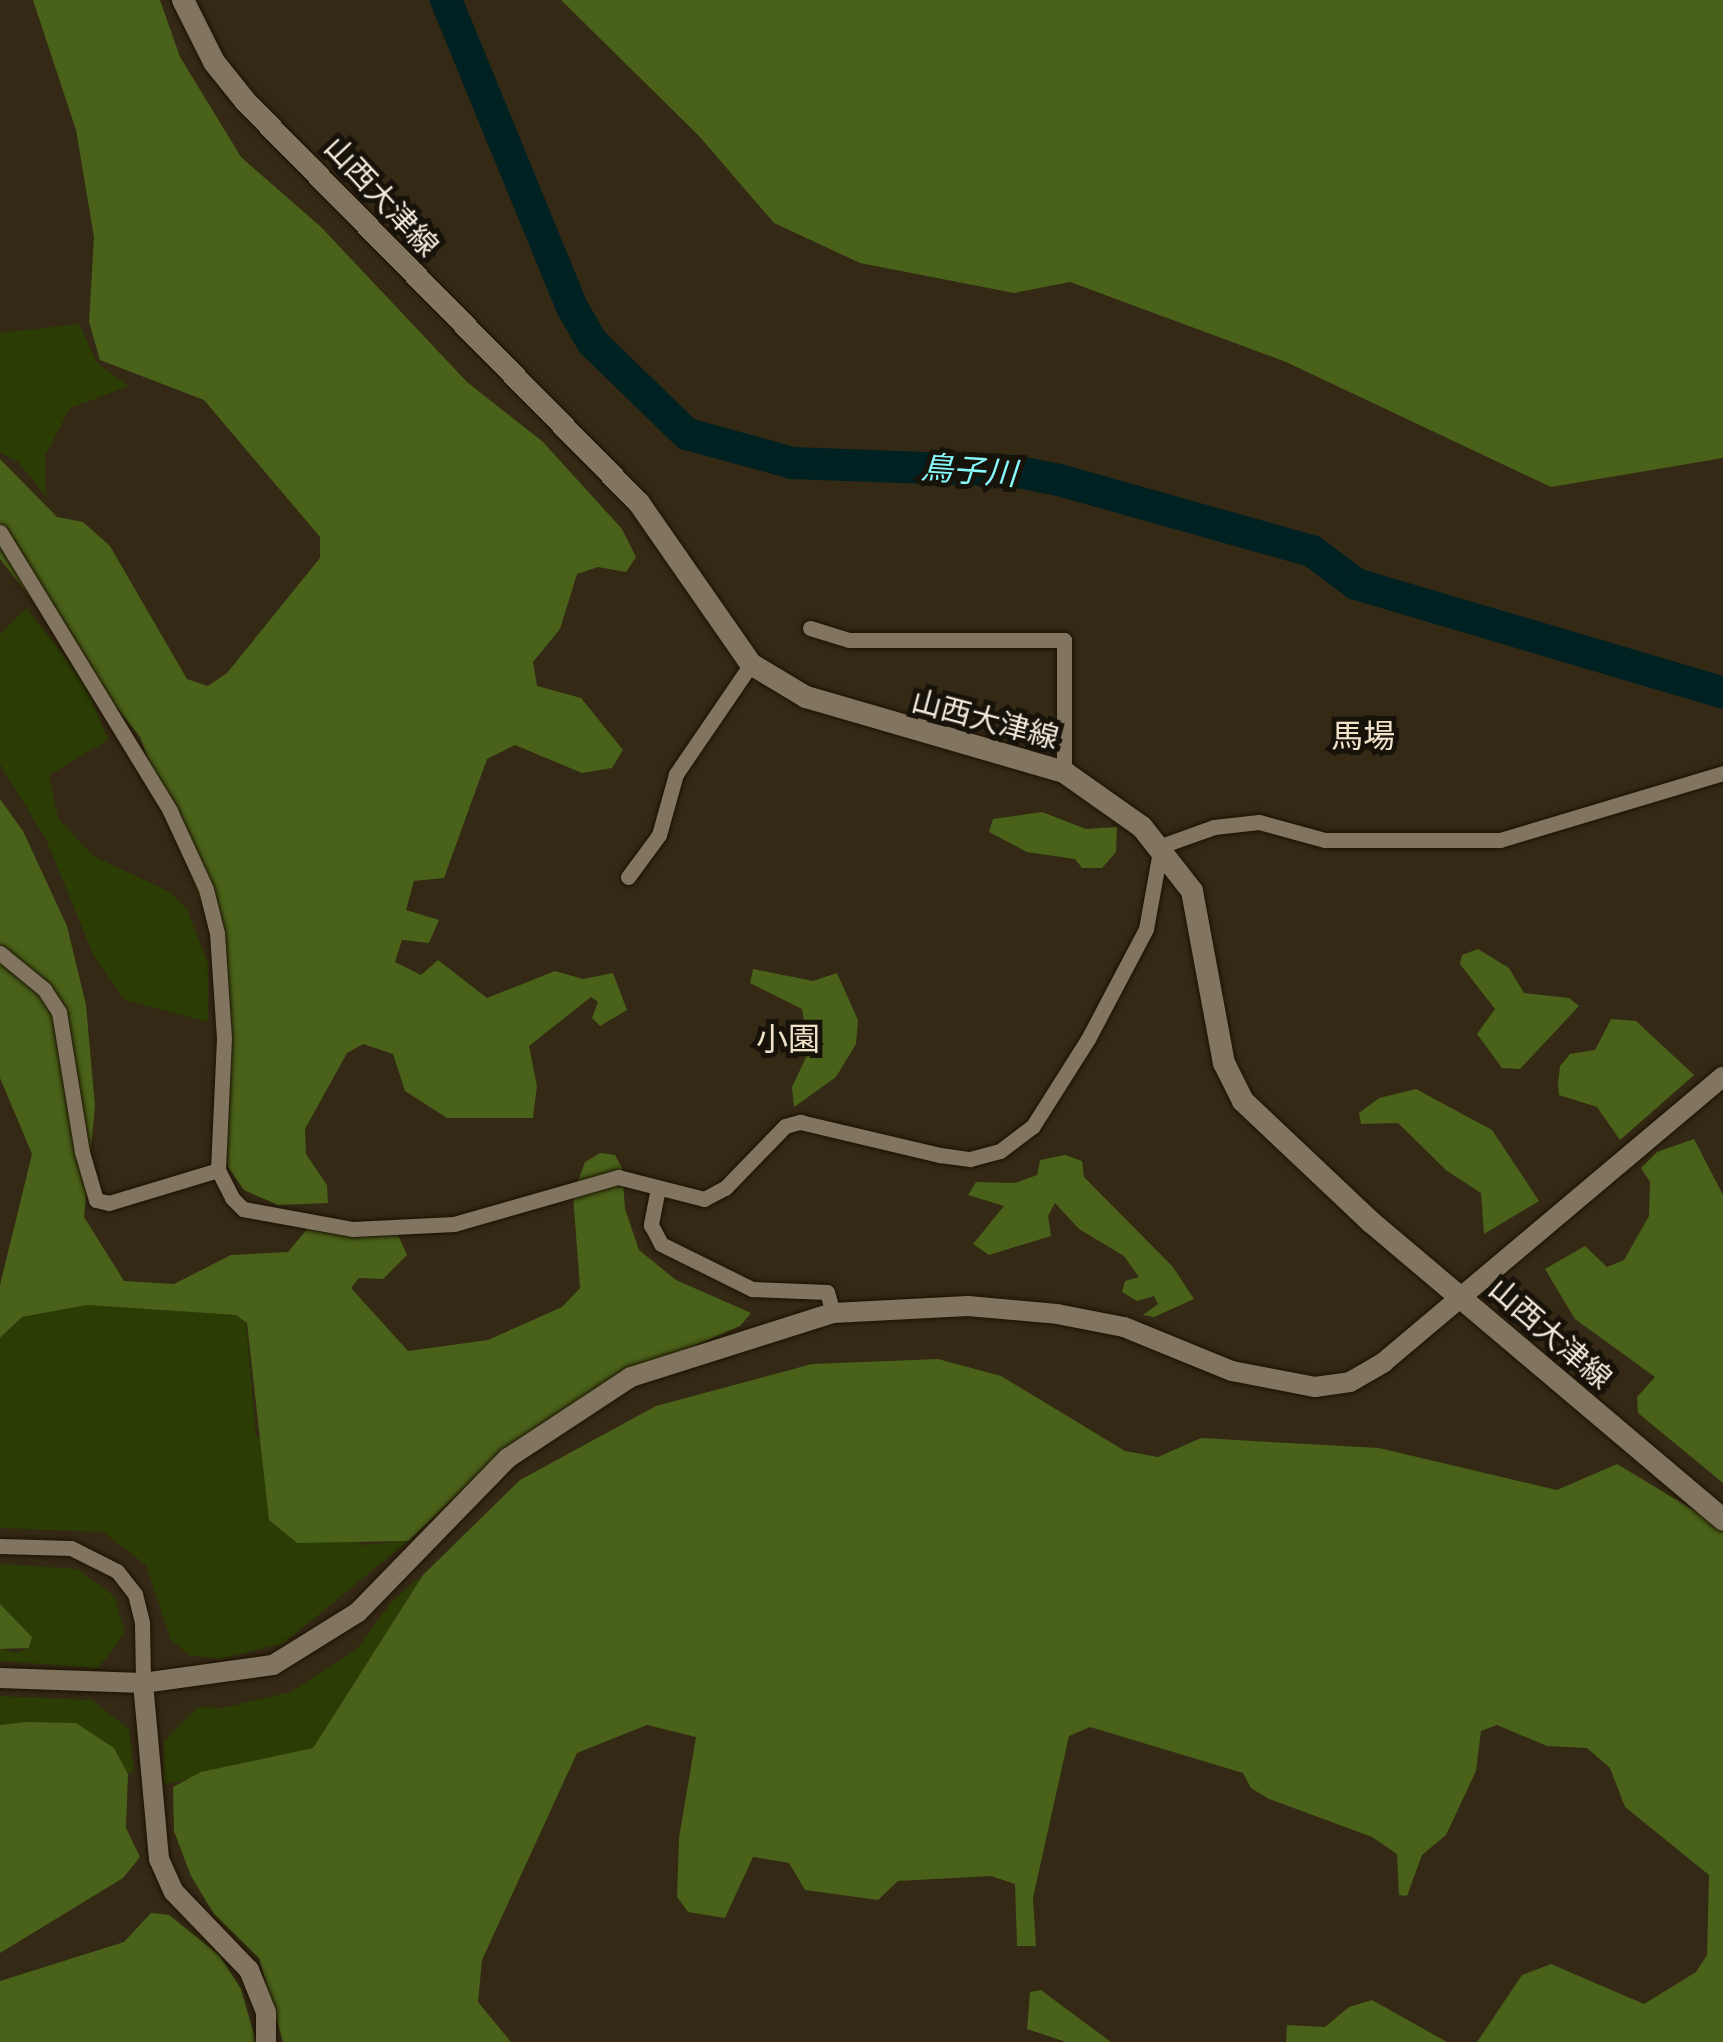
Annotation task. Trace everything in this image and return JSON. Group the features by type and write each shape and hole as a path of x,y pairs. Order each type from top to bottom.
{"main road":[{"name":"山西大津線","path":"183,0 194,31 246,102 638,503 751,664 776,684 822,703 1064,772 1161,846 1192,891 1224,1063 1243,1101 1282,1144 1723,1519"}],"street":[{"path":"0,532 170,811 206,889 217,933 224,1038 218,1170 242,1209 353,1229 454,1224 618,1177 704,1199 725,1188 785,1126 800,1122 940,1155 970,1159 1000,1150 1033,1126 1096,1023 1146,929 1161,846 1214,827 1260,822 1325,840 1500,840 1723,773"},
{"path":"810,628 849,640 1064,640 1064,772"},
{"path":"628,878 658,835 676,774 751,664"},
{"path":"0,953 44,989 59,1012 82,1152 96,1200 109,1203 218,1170"},
{"path":"0,1678 144,1683 273,1666 358,1612 508,1458 632,1377 832,1313 968,1306 1057,1314 1124,1328 1232,1372 1315,1387 1350,1382 1384,1362 1723,1076"},
{"path":"658,1188 651,1225 661,1244 752,1288 827,1292 832,1313"},
{"path":"0,1546 70,1548 117,1571 135,1594 142,1622 159,1860 174,1892 250,1970 266,2012 266,2042"}],"green space":[{"path":"33,0 160,0 180,57 241,157 321,227 467,382 543,442 622,529 636,557 626,572 598,567 577,574 560,629 533,662 537,686 581,698 623,750 612,768 582,773 515,745 487,759 444,878 414,881 406,910 439,920 429,943 402,940 395,962 421,975 438,960 487,998 555,971 583,979 613,973 627,1010 600,1026 592,1018 598,1002 591,997 529,1046 537,1086 533,1118 447,1118 405,1091 393,1054 363,1044 347,1053 305,1129 306,1154 327,1185 328,1203 278,1205 244,1190 228,1167 225,1090 232,1042 227,1009 208,921 140,737 0,559 0,459 57,517 83,522 110,546 187,679 208,686 227,673 320,558 320,537 204,400 100,360 89,322 94,237 76,130"},
{"path":"561,0 1723,0 1723,458 1551,487 1286,362 1070,282 1014,293 860,263 774,223 700,137"},
{"path":"79,324 97,363 129,386 70,408 45,456 46,496 17,461 0,453 0,333"},
{"path":"26,608 84,681 108,740 49,775 58,818 93,856 170,892 187,909 208,964 208,1022 125,1000 94,957 47,841 0,764 0,635"},
{"path":"0,799 23,831 67,926 86,1005 95,1106 84,1217 124,1281 174,1284 231,1255 288,1252 308,1228 394,1226 407,1255 383,1279 359,1278 351,1288 408,1351 488,1340 562,1307 580,1288 573,1195 585,1162 600,1153 615,1155 622,1168 625,1209 639,1250 676,1280 751,1313 740,1326 675,1354 503,1451 408,1541 297,1543 269,1520 247,1323 236,1315 87,1305 22,1317 0,1338 0,1285 32,1154 0,1078"},
{"path":"1042,812 1086,829 1117,827 1116,852 1102,868 1082,868 1075,859 1027,852 989,832 993,819"},
{"path":"1478,949 1509,968 1524,993 1569,998 1579,1006 1520,1069 1502,1068 1477,1034 1495,1009 1460,964 1462,955"},
{"path":"753,969 813,981 837,973 858,1020 856,1044 836,1077 794,1107 792,1087 809,1051 802,1009 750,983"},
{"path":"1611,1019 1636,1021 1694,1075 1620,1140 1597,1107 1559,1095 1558,1085 1560,1066 1570,1054 1595,1050"},
{"path":"1416,1089 1492,1130 1539,1201 1484,1234 1481,1193 1447,1171 1398,1123 1361,1124 1359,1113 1379,1098"},
{"path":"1694,1139 1723,1195 1723,1483 1638,1413 1637,1397 1655,1377 1575,1319 1545,1269 1585,1246 1607,1267 1624,1260 1649,1216 1650,1182 1641,1168 1657,1152"},
{"path":"1065,1155 1082,1161 1084,1177 1173,1267 1194,1299 1154,1317 1143,1315 1158,1304 1154,1296 1137,1301 1122,1292 1125,1281 1139,1277 1124,1256 1079,1229 1055,1203 1048,1216 1051,1236 989,1255 973,1244 1004,1206 968,1195 976,1182 1015,1183 1037,1175 1040,1160"},
{"path":"87,1305 236,1315 246,1323 256,1435 362,1545 408,1541 284,1643 221,1659 189,1655 171,1640 146,1565 103,1532 0,1528 0,1338 22,1317"},
{"path":"938,1359 1001,1376 1125,1451 1158,1457 1201,1438 1379,1448 1557,1490 1617,1464 1723,1528 1723,2042 1477,2042 1522,1975 1551,1964 1644,2004 1696,1972 1707,1955 1709,1875 1625,1807 1610,1768 1587,1748 1547,1746 1497,1725 1481,1731 1476,1771 1446,1835 1422,1855 1407,1896 1399,1895 1397,1854 1372,1837 1269,1799 1251,1788 1243,1773 1090,1727 1069,1736 1033,1898 1036,1946 1017,1946 1015,1884 991,1876 898,1881 878,1900 805,1890 789,1863 753,1857 725,1918 688,1912 677,1897 679,1838 696,1737 647,1725 577,1753 482,1960 478,2002 511,2042 283,2042 259,1958 214,1914 191,1876 174,1831 173,1787 201,1772 313,1748 423,1575 520,1480 656,1406 812,1364"},
{"path":"0,1564 77,1569 114,1596 125,1633 98,1668 0,1661 0,1649 17,1653 29,1648 32,1638 0,1604"},
{"path":"423,1575 313,1748 164,1785 164,1741 198,1707 223,1708 290,1692 356,1650 393,1600"},
{"path":"0,1604 32,1637 29,1648 0,1649"},
{"path":"0,1696 92,1700 129,1729 134,1771 128,1774 114,1748 0,1725"},
{"path":"76,1723 114,1748 128,1774 126,1828 140,1857 123,1878 0,1953 0,1725"},
{"path":"151,1913 169,1915 219,1955 241,1989 256,2042 0,2042 0,1981 124,1942"},
{"path":"1041,1990 1111,2042 1066,2042 1027,2029 1030,1992"},
{"path":"1372,2000 1447,2042 1286,2042 1287,2025 1325,2027 1349,2007"}],"waterway":[{"name":"鳥子川","path":"446,0 573,309 593,343 687,434 792,463 1014,471 1059,480 1312,551 1356,584 1723,693"}],"district":[{"name":"馬場","path":"1363,736"},
{"name":"小園","path":"788,1039"}]}
